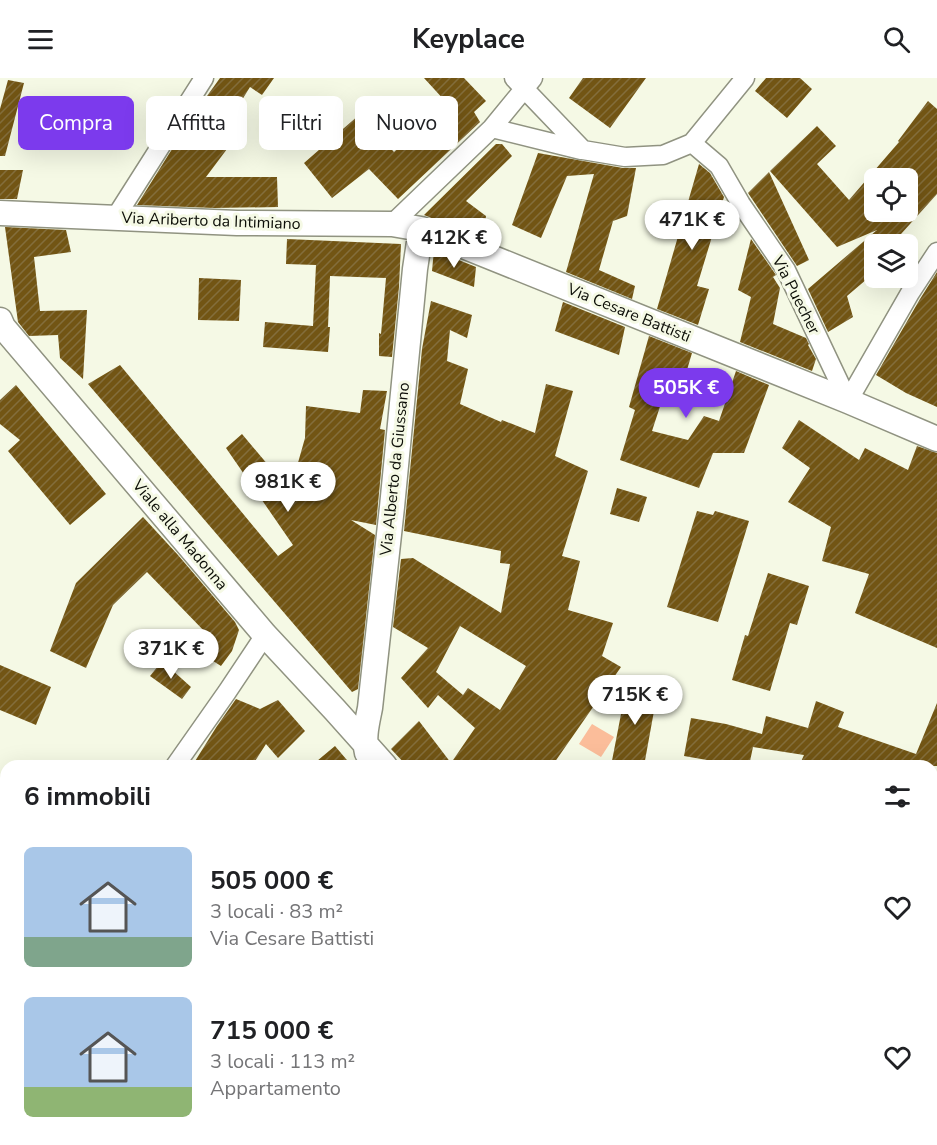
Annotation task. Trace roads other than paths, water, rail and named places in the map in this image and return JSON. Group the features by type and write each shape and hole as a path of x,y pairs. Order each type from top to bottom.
{"street":[{"path":"115,218 204,78"},
{"path":"492,128 583,150 626,157 663,155 692,143 745,78"},
{"path":"396,221 492,128 523,84 583,150"},
{"name":"Via Puecher","path":"692,143 719,166 741,204 786,270 848,401"},
{"name":"Via Ariberto da Intimiano","path":"7,217 115,218 237,224 396,221 421,229"},
{"name":"Via Cesare Battisti","path":"421,229 937,439"},
{"name":"Via Alberto da Giussano","path":"368,756 367,721 421,229"},
{"path":"848,401 910,293 937,252"},
{"name":"Viale alla Madonna","path":"0,320 3,327 265,635 336,711 368,756"},
{"path":"179,760 265,635"},
{"path":"336,711 354,714 370,708"}]}
